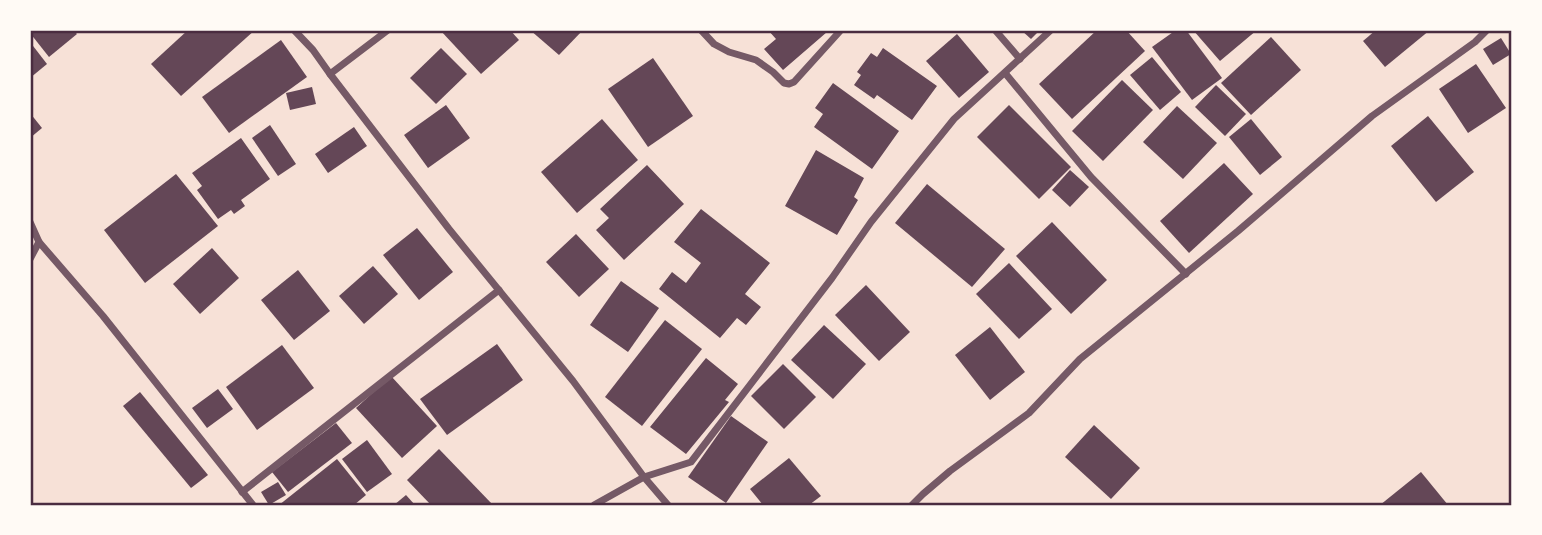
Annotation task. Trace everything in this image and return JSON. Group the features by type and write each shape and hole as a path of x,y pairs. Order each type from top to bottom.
{"street":[{"path":"294,30 313,50 668,505"},
{"path":"330,74 388,30"},
{"path":"701,30 714,44 729,52 756,60 784,83 789,84 794,82 841,30"},
{"path":"995,30 1020,59"},
{"path":"594,505 644,477 691,461 832,278 871,222 954,120 1051,30"},
{"path":"912,505 950,471 1029,413 1080,359 1373,117 1475,42 1487,30"},
{"path":"1005,74 1091,177 1186,274"},
{"path":"30,222 39,242 103,316 253,505"},
{"path":"30,259 39,242"},
{"path":"243,492 499,290"}],"building":[{"path":"30,30 73,30 77,34 49,57"},
{"path":"188,30 255,30 181,96 151,64"},
{"path":"440,30 510,30 519,40 481,74"},
{"path":"530,30 583,30 559,55"},
{"path":"768,30 827,32 783,70 764,49 776,39"},
{"path":"1021,30 1040,30 1031,39"},
{"path":"1097,30 1126,30 1145,51 1072,119 1039,84"},
{"path":"1176,30 1186,30 1222,78 1192,100 1152,47"},
{"path":"1193,30 1257,30 1220,61"},
{"path":"1376,30 1430,30 1385,67 1363,41"},
{"path":"957,34 989,72 959,98 926,61"},
{"path":"1271,37 1301,70 1251,115 1221,83"},
{"path":"1501,38 1511,54 1493,65 1483,49"},
{"path":"281,40 307,77 229,133 202,97"},
{"path":"30,42 47,64 30,78"},
{"path":"441,48 467,74 436,104 410,78"},
{"path":"883,48 937,86 912,120 877,95 874,99 854,85 861,75 857,72 871,53 877,57"},
{"path":"1152,57 1181,92 1160,110 1130,75"},
{"path":"653,58 693,116 648,147 608,89"},
{"path":"1476,64 1506,108 1468,133 1439,89"},
{"path":"1122,80 1153,110 1103,161 1072,131"},
{"path":"833,83 899,131 872,169 814,127 823,114 815,108"},
{"path":"1216,85 1246,114 1225,136 1195,107"},
{"path":"312,87 316,104 290,110 286,93"},
{"path":"446,105 470,138 428,168 404,135"},
{"path":"1009,105 1071,167 1039,199 977,137"},
{"path":"1177,106 1217,143 1183,179 1143,142"},
{"path":"30,113 42,128 30,138"},
{"path":"1428,116 1474,172 1436,202 1391,146"},
{"path":"602,119 638,160 577,213 541,172"},
{"path":"1251,119 1282,157 1260,175 1229,137"},
{"path":"270,125 296,164 278,176 252,138"},
{"path":"354,127 367,146 328,173 315,154"},
{"path":"241,138 270,179 241,200 245,206 234,214 231,210 218,219 197,190 202,186 192,173"},
{"path":"816,150 864,178 854,197 858,200 837,235 785,206"},
{"path":"1224,163 1253,194 1189,253 1160,221"},
{"path":"647,165 684,204 624,260 596,230 609,218 600,209"},
{"path":"1070,170 1089,187 1070,207 1052,190"},
{"path":"176,174 218,226 145,283 104,230"},
{"path":"927,184 1005,249 972,287 895,223"},
{"path":"701,209 770,263 745,294 761,307 746,325 737,318 720,338 659,289 672,272 686,283 701,263 674,242"},
{"path":"1052,222 1107,280 1071,314 1016,256"},
{"path":"417,228 453,272 419,300 383,255"},
{"path":"576,234 609,269 579,297 546,262"},
{"path":"212,248 239,278 200,314 173,284"},
{"path":"1009,263 1052,309 1019,339 976,294"},
{"path":"373,266 398,294 364,324 339,296"},
{"path":"298,270 330,311 294,340 261,300"},
{"path":"621,281 659,308 628,352 590,325"},
{"path":"866,285 910,332 879,361 835,315"},
{"path":"665,320 702,349 642,426 605,397"},
{"path":"824,325 866,364 833,399 791,360"},
{"path":"990,327 1025,372 990,400 955,355"},
{"path":"497,344 523,380 447,435 420,399"},
{"path":"282,345 314,388 257,430 226,387"},
{"path":"706,358 738,384 725,400 729,402 686,454 650,427"},
{"path":"783,364 816,397 784,429 751,396"},
{"path":"391,376 437,426 402,458 356,408"},
{"path":"218,389 233,409 207,428 192,408"},
{"path":"140,392 208,475 191,488 123,406"},
{"path":"731,416 768,442 726,503 688,477"},
{"path":"336,423 352,443 288,492 272,472"},
{"path":"1094,425 1140,468 1111,499 1065,457"},
{"path":"367,440 392,474 367,492 342,459"},
{"path":"439,449 493,505 431,505 407,480"},
{"path":"789,458 821,496 809,505 763,505 750,489"},
{"path":"337,459 366,495 354,505 279,505"},
{"path":"1421,472 1448,505 1380,505"},
{"path":"278,482 286,495 269,505 261,492"},
{"path":"406,495 415,505 394,505"}]}
